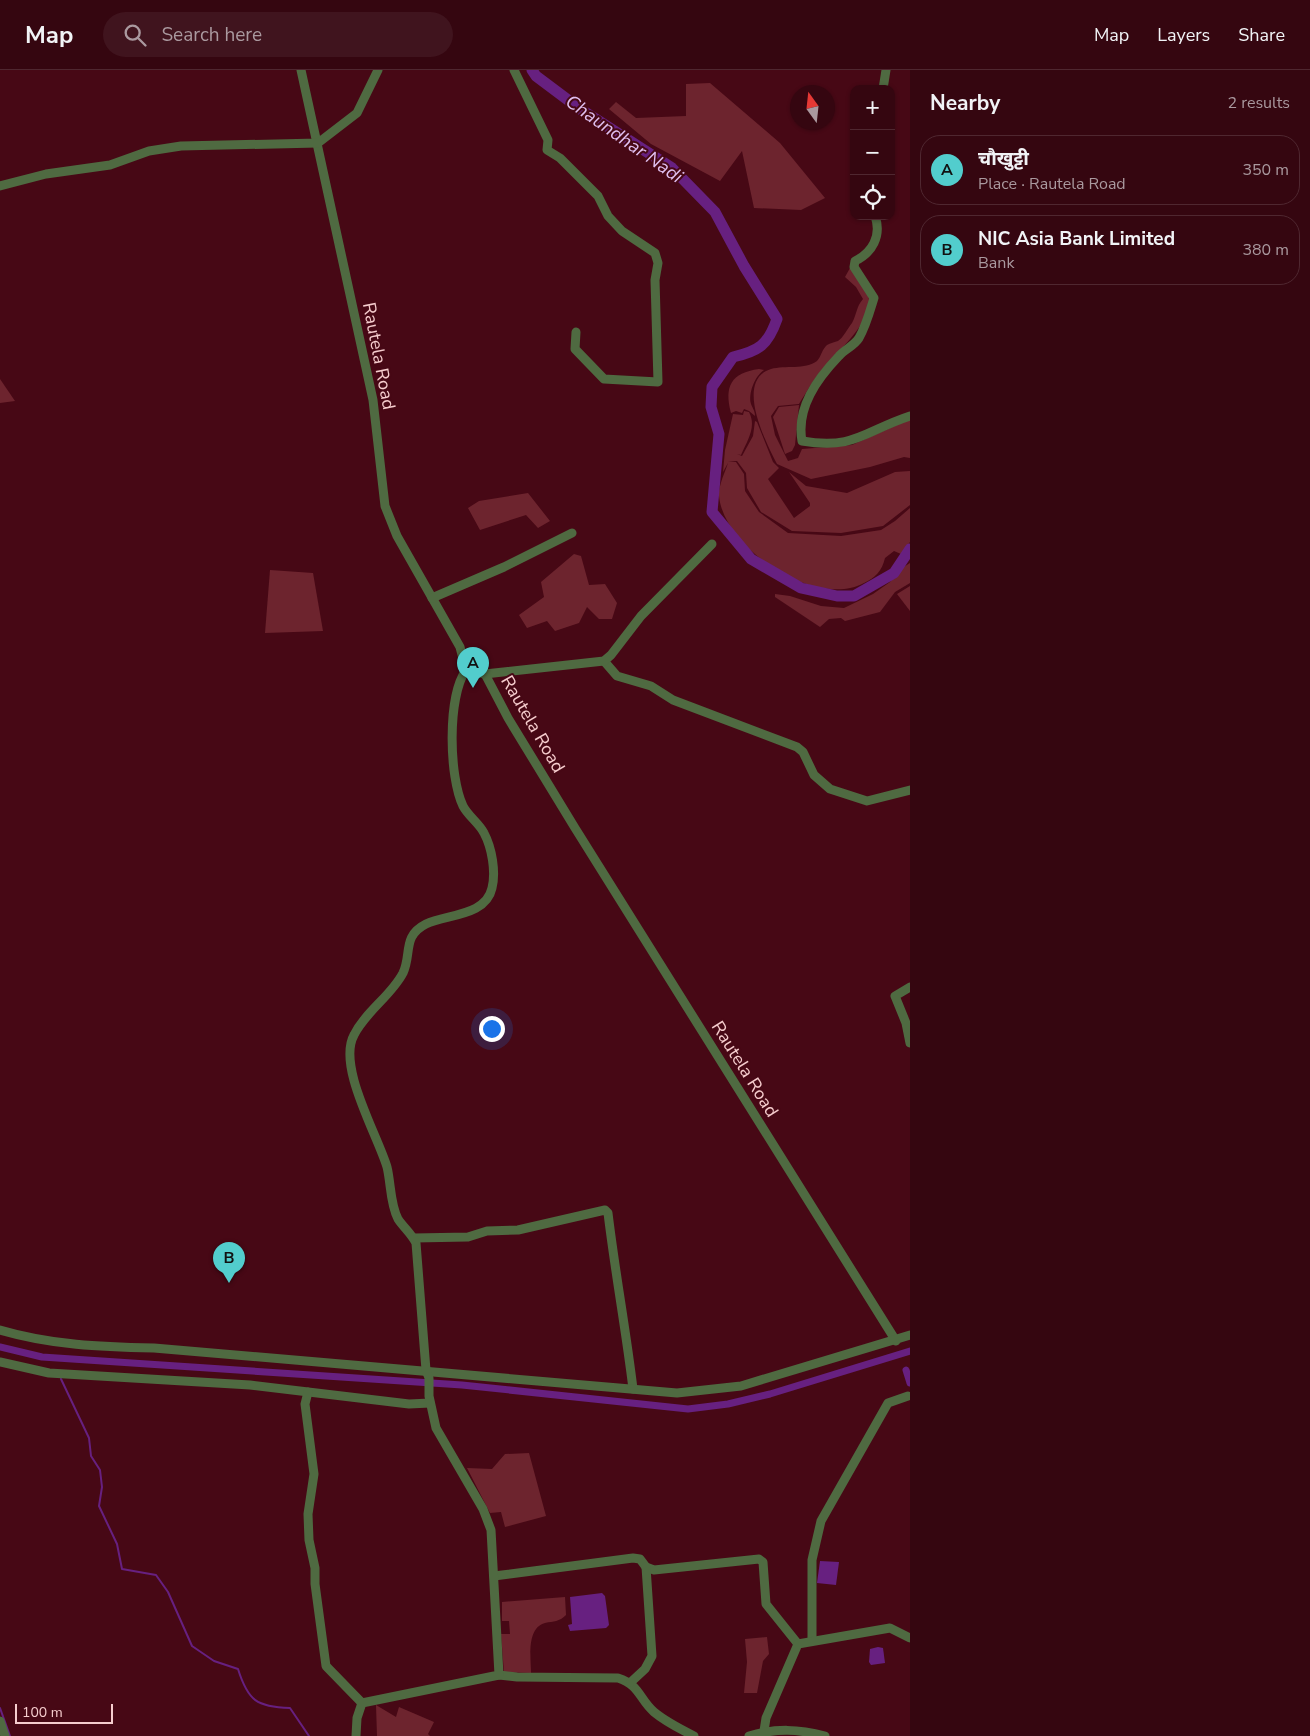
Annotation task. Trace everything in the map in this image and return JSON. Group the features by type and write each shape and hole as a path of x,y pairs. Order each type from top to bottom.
{"street":[{"name":"Rautela Road","path":"301,70 373,400 385,506 396,536 460,647 466,670 485,674 508,718 575,828 896,1341"},
{"path":"0,186 46,174 110,165 149,152 181,146 318,143 357,113 378,70"},
{"path":"514,70 548,140 547,150 560,158 598,196 608,216 622,231 655,253 658,263 655,280 658,382 604,379 574,349 576,332"},
{"path":"884,85 886,70"},
{"path":"875,220 875,243 868,255 855,261 854,267 874,298 869,316 859,338 839,355 807,399 801,415 802,441 842,444 860,439 892,422 910,416"},
{"path":"432,598 504,567 572,533"},
{"path":"485,674 604,661 611,655 641,616 712,544"},
{"path":"604,661 617,676 651,686 673,700 797,747 803,752 814,775 830,789 867,801 910,790"},
{"path":"466,670 460,679 454,699 452,739 457,783 463,806 484,832 490,847 493,869 492,889 487,900 477,908 426,924 415,931 407,945 403,972 353,1035 349,1050 352,1071 387,1168 398,1218 414,1238 430,1400 436,1428 483,1510 490,1530 499,1675"},
{"path":"910,987 895,996 906,1023 910,1043"},
{"path":"414,1238 468,1237 487,1231 518,1230 605,1210 608,1213 615,1271 624,1312 633,1389"},
{"path":"0,1330 28,1338 86,1346 154,1348 428,1374 633,1389 676,1394 741,1386 896,1341 910,1335"},
{"path":"0,1362 49,1374 250,1385 409,1404 430,1400"},
{"path":"308,1392 305,1404 314,1474 308,1514 309,1540 315,1568 315,1584 326,1666 362,1703"},
{"path":"812,1642 812,1560 821,1521 888,1403 908,1396"},
{"path":"494,1576 633,1558 640,1559 646,1567 654,1570 759,1560 763,1562 766,1604 798,1644"},
{"path":"631,1682 645,1669 652,1656 646,1567"},
{"path":"798,1644 890,1628 910,1638"},
{"path":"764,1732 766,1718 798,1644"},
{"path":"362,1703 499,1675 517,1677 618,1678 631,1682 653,1711 673,1726 694,1736"},
{"path":"354,1736 362,1703"},
{"path":"0,1720 5,1736"},
{"path":"749,1736 789,1729 825,1736"}],"shaded area":[{"path":"710,83 780,143 825,198 801,210 754,208 742,151 720,181 651,144 609,109 616,102 636,118 686,116 686,84"},
{"path":"850,268 862,282 869,296 868,309 864,318 853,336 811,384 799,404 778,406 771,416 775,435 788,461 798,458 802,449 852,445 910,419 910,458 904,457 870,467 811,479 777,464 766,442 756,413 755,386 760,375 771,369 812,364 817,361 827,345 842,338 852,323 863,299 856,287 845,277"},
{"path":"759,369 764,370 755,380 750,395 755,416 744,409 742,413 736,411 731,413 728,395 732,382 742,374"},
{"path":"0,379 15,401 0,403"},
{"path":"799,405 795,445 792,451 785,454 773,417 779,407"},
{"path":"744,411 749,412 752,429 741,455 737,454 742,456 753,436 755,421 757,422 773,462 779,468 768,479 794,518 810,506 810,503 789,472 806,486 847,493 895,472 910,471 910,505 883,526 841,533 792,531 761,512 747,488 746,473 737,461 728,461 736,462 744,474 745,491 759,512 788,533 841,536 881,530 910,508 910,542 901,554 894,551 885,558 878,574 872,579 844,589 822,588 798,581 775,569 754,554 737,536 725,516 719,496 728,463 723,472 725,450 733,414 743,415"},
{"path":"528,493 550,521 538,528 526,515 480,530 468,508 479,501"},
{"path":"574,554 581,556 589,585 605,584 617,603 612,619 599,619 587,607 579,623 555,631 547,621 527,628 519,615 544,597 541,582"},
{"path":"910,563 910,583 895,592 880,612 845,621 841,618 829,619 820,627 775,597 775,594 790,596 821,606 844,608 873,594 890,582 899,570"},
{"path":"270,570 313,573 323,631 265,633"},
{"path":"910,586 910,611 897,594"},
{"path":"529,1453 546,1516 505,1527 501,1512 490,1513 467,1468 492,1469 505,1454"},
{"path":"820,1561 839,1562 836,1585 817,1583"},
{"path":"602,1593 605,1596 609,1625 606,1628 570,1631 568,1625 572,1624 570,1597"},
{"path":"565,1597 566,1615 559,1620 539,1626 532,1637 530,1652 531,1673 504,1672 501,1634 510,1634 509,1621 502,1621 502,1602"},
{"path":"767,1637 769,1654 763,1661 757,1693 744,1693 747,1662 745,1639"},
{"path":"883,1648 885,1663 871,1665 869,1662 870,1649"},
{"path":"376,1705 396,1717 399,1707 434,1722 428,1734 430,1736 377,1736"}],"waterway":[{"name":"Chaundhar Nadi","path":"532,70 536,76 580,109 672,168 715,212 744,266 777,319 766,341 750,352 733,357 712,387 711,407 719,434 712,512 751,559 801,588 837,596 854,596 894,573 910,549"},
{"path":"0,1347 42,1357 462,1385 688,1409 728,1404 770,1394 910,1351"},
{"path":"906,1370 910,1383"},
{"path":"61,1379 89,1438 91,1456 100,1470 102,1487 99,1506 117,1544 122,1569 156,1575 168,1592 192,1646 214,1661 238,1669 246,1688 255,1700 269,1706 290,1708 309,1736"},
{"path":"0,1708 10,1736"}],"place":[{"name":"चौखुट्टी","path":"473,688"},
{"name":"NIC Asia Bank Limited","path":"229,1283"}]}
